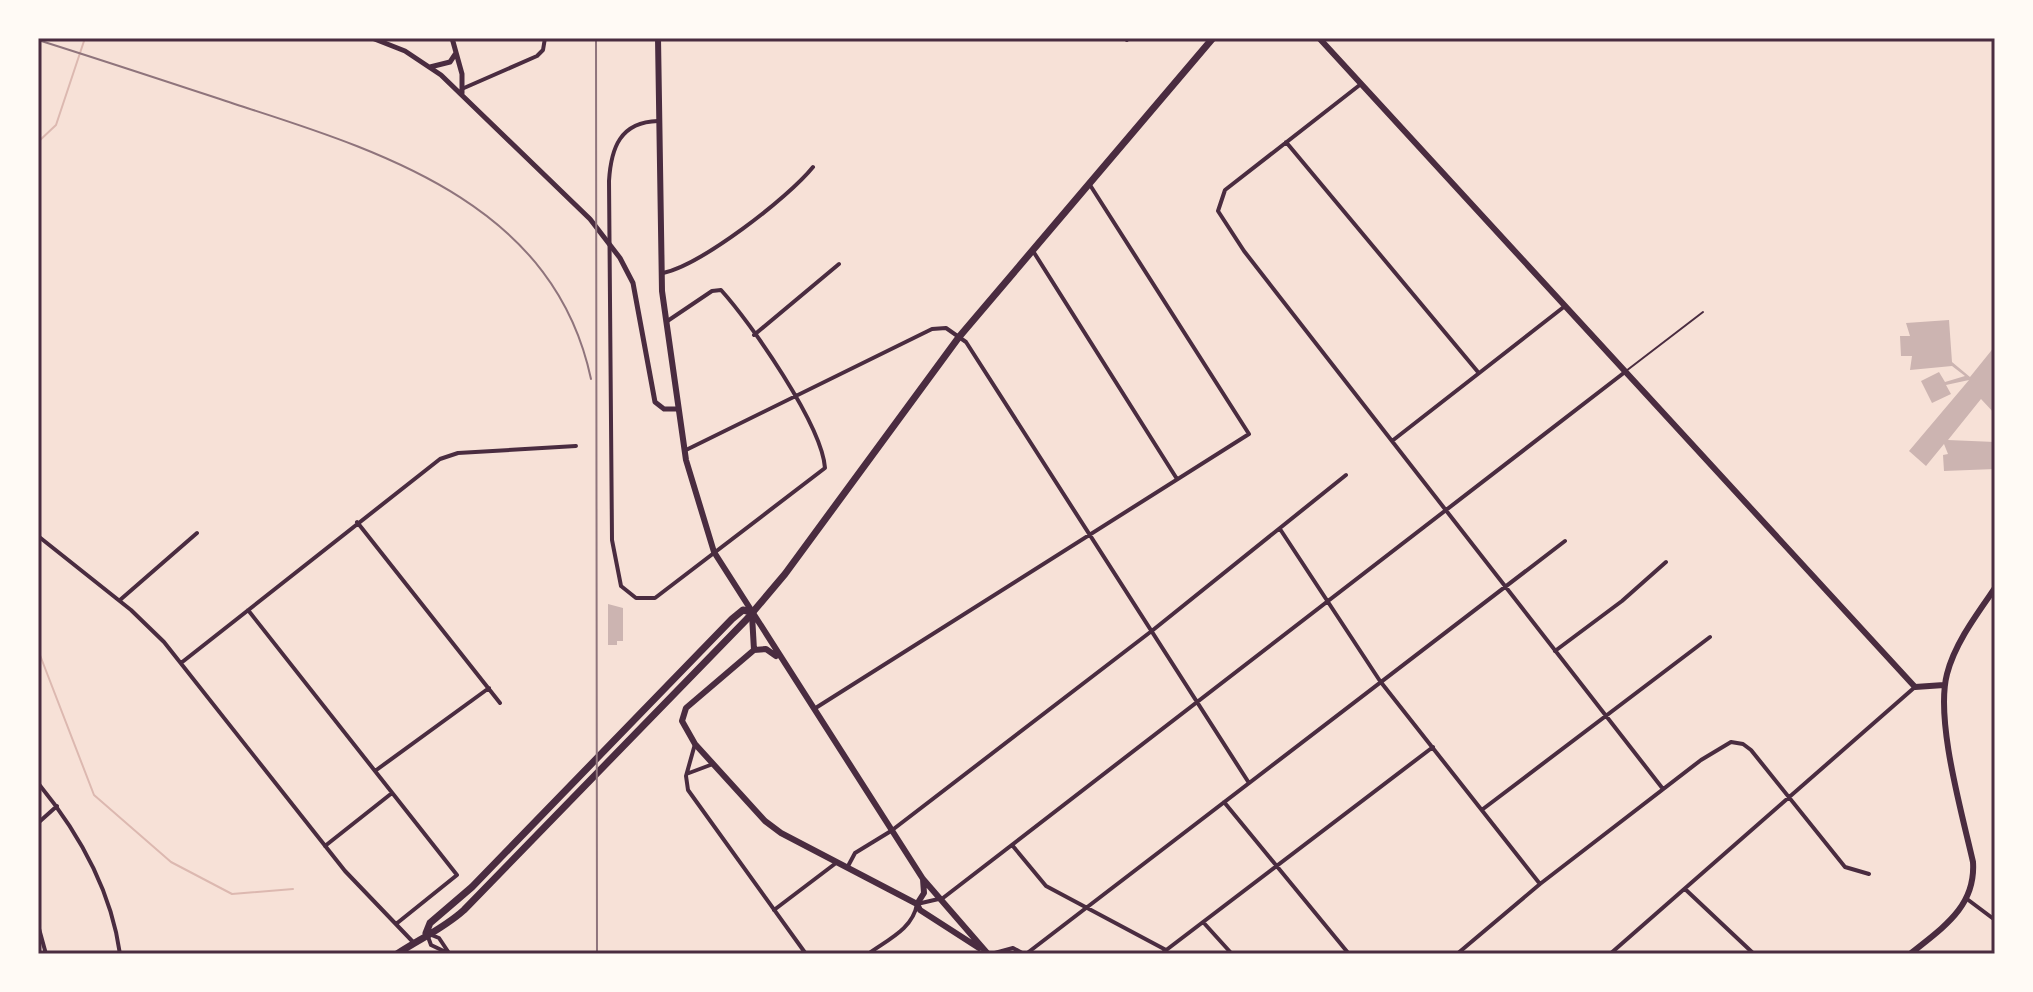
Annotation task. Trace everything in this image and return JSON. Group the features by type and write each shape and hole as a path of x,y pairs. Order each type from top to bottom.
{"main road":[{"path":"659,38 661,274 666,322 685,451 714,552 923,879 943,898 989,954"},
{"path":"426,933 440,931 464,910 785,574 959,337 1213,38"},
{"path":"1319,38 1915,687 1944,685"},
{"path":"1910,954 1940,930 1967,899 1973,884 1973,862 1950,750 1944,685 1959,645 1995,588"},
{"path":"397,954 426,933 430,923 472,887 732,619 743,610 751,612"},
{"path":"751,612 756,639 754,650 686,708 683,727 765,821 836,863 917,904 920,910 961,933 989,954"},
{"path":"754,650 770,650 784,662"},
{"path":"917,904 924,893 923,879"}],"street":[{"path":"372,38 430,67 463,90 590,219 620,258 639,302 655,402 664,409 678,409"},
{"path":"452,38 463,90"},
{"path":"463,90 537,56 543,50 545,38"},
{"path":"430,67 450,62 456,52"},
{"path":"1361,84 1225,190 1219,202 1221,216 1244,251 1663,789"},
{"path":"658,121 637,124 614,145 610,164 611,532 618,579 627,594 636,598 655,598 825,468 796,396 718,289 666,322"},
{"path":"1286,142 1478,372"},
{"path":"661,274 686,266 772,208 796,188 813,167"},
{"path":"814,709 1249,434 1090,184"},
{"path":"1033,250 1177,479"},
{"path":"754,335 839,264"},
{"path":"1392,441 1565,306"},
{"path":"685,451 937,327 959,337 966,342 1249,783"},
{"path":"868,954 907,926 915,917 917,904 943,898 1625,372"},
{"path":"181,663 422,470 458,453 576,446"},
{"path":"847,868 855,853 891,831 1153,630 1346,475"},
{"path":"357,522 500,703"},
{"path":"1280,529 1380,681 1540,884"},
{"path":"120,600 197,533"},
{"path":"38,536 150,627 325,846 414,943"},
{"path":"989,954 1013,948 1025,954 1565,541"},
{"path":"1555,651 1622,601 1666,562"},
{"path":"248,610 457,875 396,924"},
{"path":"1483,809 1710,637"},
{"path":"1610,954 1915,687"},
{"path":"375,771 489,688"},
{"path":"1457,954 1540,884 1701,760 1736,742 1751,750 1787,800 1845,867 1869,874"},
{"path":"695,744 687,774 688,790 806,954"},
{"path":"1161,954 1433,747"},
{"path":"687,774 713,764"},
{"path":"38,783 57,806 92,861 120,954"},
{"path":"325,846 392,793"},
{"path":"1224,802 1349,954"},
{"path":"38,823 57,806"},
{"path":"1012,845 1046,886 1166,950"},
{"path":"774,910 836,863"},
{"path":"1685,889 1754,954"},
{"path":"1967,899 1995,920"},
{"path":"1203,922 1232,954"},
{"path":"38,925 46,954"},
{"path":"426,933 439,938 449,954"},
{"path":"426,933 431,945 449,954"}],"lane":[{"path":"1625,372 1703,312"}],"building":[{"path":"1949,320 1952,362 1970,377 1995,346 1995,414 1981,399 1948,440 1995,442 1995,469 1944,471 1943,455 1948,454 1944,444 1926,466 1909,451 1969,380 1946,385 1951,394 1932,403 1921,381 1939,372 1945,382 1965,376 1952,366 1910,370 1912,356 1901,356 1900,336 1910,336 1906,323"},
{"path":"608,604 623,608 623,641 617,641 617,645 608,645"}],"waterway":[{"path":"38,142 56,125 85,38"},
{"path":"38,650 94,795 171,862 232,894 293,889"}],"railway":[{"path":"596,38 597,954"},
{"path":"38,40 357,146 411,170 460,197 505,231 543,272 572,320 591,379"}]}
